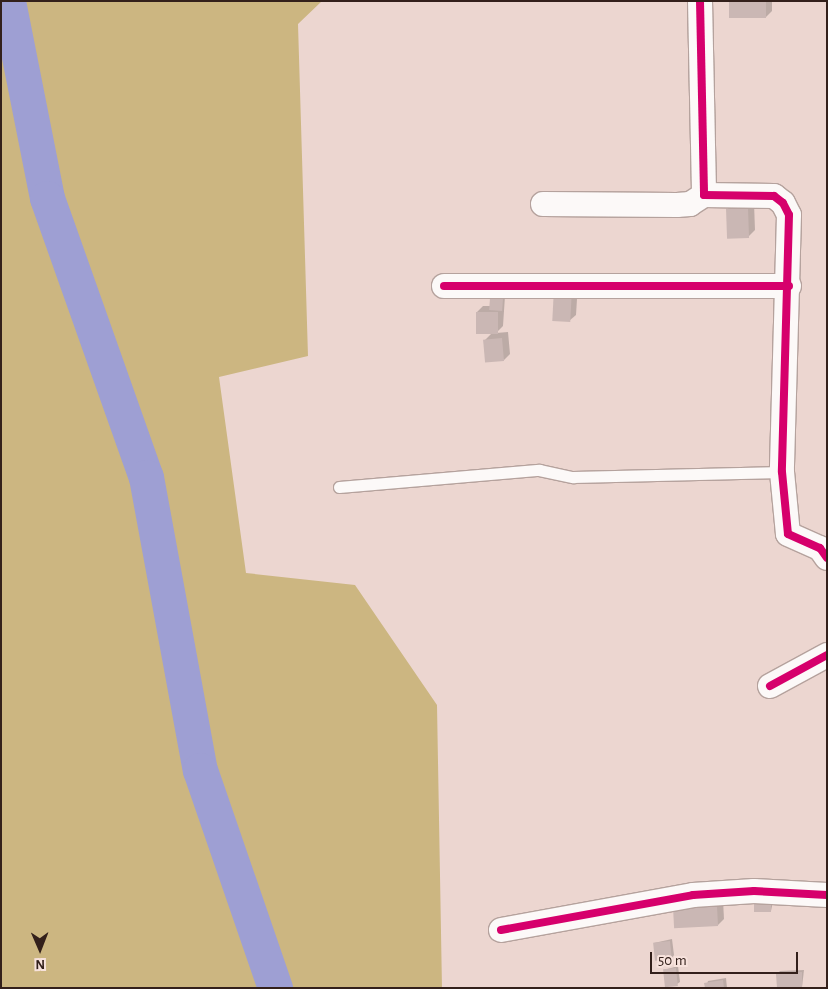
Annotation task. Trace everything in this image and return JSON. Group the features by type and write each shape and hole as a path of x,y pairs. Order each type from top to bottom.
{"street":[{"path":"700,1 704,195"},
{"path":"544,204 677,205 690,204 704,195 774,196 784,203 789,215 789,286 782,472 788,534 820,548 827,558"},
{"path":"444,286 789,286"},
{"path":"770,686 827,655"},
{"path":"501,930 693,895 754,891 827,895"}],"lane":[{"path":"339,487 539,470 573,477 782,472"}],"shaded area":[{"path":"1,1 322,1 298,24 308,356 219,377 246,573 355,585 437,705 442,988 1,988"}],"building":[{"path":"729,1 766,1 766,18 729,18"},
{"path":"748,208 749,238 727,239 726,209"},
{"path":"554,288 572,289 570,322 552,321"},
{"path":"490,298 503,299 502,311 489,310"},
{"path":"476,312 498,312 498,334 476,334"},
{"path":"502,338 504,361 485,363 483,340"},
{"path":"754,900 771,900 771,912 754,912"},
{"path":"717,906 718,926 674,928 673,908"},
{"path":"670,941 672,959 655,961 653,943"},
{"path":"676,968 678,986 665,987 663,969"},
{"path":"802,972 802,988 777,988 776,974"},
{"path":"723,980 724,988 705,988 704,983"}],"waterway":[{"path":"8,1 47,198 146,477 200,770 275,988"}],"cycle path":[{"path":"700,1 704,195 774,196 783,203 789,215 782,472 788,534 820,548 827,558"},
{"path":"444,286 789,286"},
{"path":"770,686 827,655"},
{"path":"501,930 693,895 754,891 827,895"}]}
